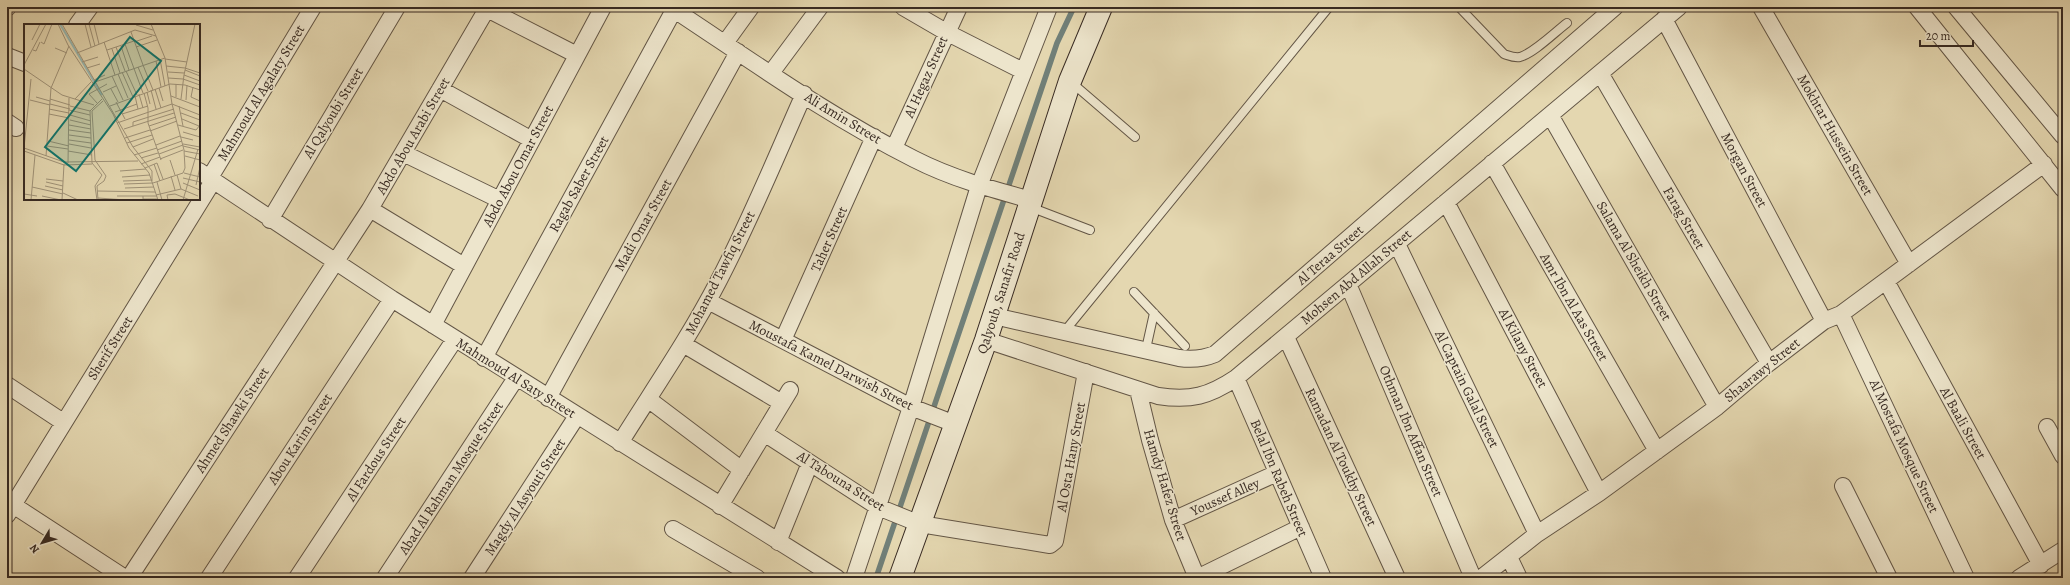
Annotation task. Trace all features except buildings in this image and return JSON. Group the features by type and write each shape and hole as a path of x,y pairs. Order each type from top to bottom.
{"street":[{"path":"78,24 90,7"},
{"name":"Mahmoud Al Agalaty Street","path":"207,177 313,7"},
{"name":"Al Qalyoubi Street","path":"270,220 397,7"},
{"name":"Abdo Abou Omar Street","path":"433,325 603,7"},
{"name":"Madi Omar Street","path":"548,398 732,48 751,7"},
{"path":"771,73 820,7"},
{"path":"903,7 946,32 1023,71"},
{"name":"Al Hegaz Street","path":"894,148 946,32 959,7"},
{"path":"854,578 910,407 979,186 1049,7"},
{"name":"Qalyoub, Sanafir Road","path":"900,578 986,340 1070,81 1101,7"},
{"name":"Al Teraa Street","path":"994,316 1192,360 1204,359 1215,354 1615,7"},
{"name":"Mohsen Abd Allah Street","path":"986,340 1158,396 1178,399 1199,397 1219,390 1286,337 1679,7"},
{"name":"Mokhtar Hussein Street","path":"1761,7 1909,264"},
{"path":"1916,7 2063,189"},
{"path":"1956,7 2063,136"},
{"path":"488,8 577,55"},
{"name":"Abdo Abou Arabi Street","path":"335,263 370,210 488,8"},
{"name":"Ali Amin Street","path":"672,8 804,94 874,137 914,159 979,186 1030,203"},
{"name":"Ragab Saber Street","path":"484,358 672,8"},
{"name":"Morgan Street","path":"1664,19 1824,322"},
{"path":"7,56 24,63"},
{"name":"Farag Street","path":"1600,73 1769,363"},
{"path":"440,89 532,140"},
{"name":"Mohamed Tawfiq Street","path":"620,443 683,344 708,301 752,213 804,94"},
{"name":"Salama Al Sheikh Street","path":"1550,115 1717,408"},
{"name":"Taher Street","path":"783,340 874,137"},
{"path":"403,153 500,200"},
{"name":"Amr Ibn Al Aas Street","path":"1492,163 1656,451"},
{"name":"Shaarawy Street","path":"1481,578 1537,534 1599,493 1717,408 1769,363 1824,322 1841,314 2044,164"},
{"name":"Mahmoud Al Saty Street","path":"207,177 335,263 454,339 837,578"},
{"name":"Sherif Street","path":"200,189 207,177"},
{"name":"Sherif Street","path":"11,500 63,422 193,200"},
{"name":"Al Kilany Street","path":"1446,202 1599,493"},
{"path":"370,210 464,266"},
{"name":"Al Captain Galal Street","path":"1397,244 1537,534"},
{"name":"Ahmed Shawki Street","path":"129,578 335,263"},
{"name":"Al Baali Street","path":"1886,281 2041,565"},
{"name":"Othman Ibn Affan Street","path":"1348,284 1473,578"},
{"name":"Abou Karim Street","path":"209,578 392,299"},
{"name":"Moustafa Kamel Darwish Street","path":"708,301 910,407 955,424"},
{"name":"Al Mostafa Mosque Street","path":"1841,314 1966,578"},
{"name":"Ramadan Al Toukhy Street","path":"1286,337 1397,578"},
{"name":"Al Fardous Street","path":"297,578 454,339"},
{"path":"683,344 786,396 720,506"},
{"name":"Al Osta Hany Street","path":"1055,541 1086,372"},
{"name":"Abad Al Rahman Mosque Street","path":"385,578 516,378"},
{"name":"Belal Ibn Rabeh Street","path":"1236,378 1323,578"},
{"path":"7,385 63,422"},
{"name":"Hamdy Hafez Street","path":"1138,390 1150,440 1173,520 1197,578"},
{"path":"648,399 742,470"},
{"name":"Magdy Al Asyouti Street","path":"472,578 577,416"},
{"path":"2047,427 2063,456"},
{"name":"Al Tabouna Street","path":"764,433 878,506 920,524 1048,545 1055,541"},
{"path":"778,542 810,463"},
{"name":"Youssef Alley","path":"1173,520 1277,473"},
{"path":"1843,486 1889,578"},
{"path":"11,500 125,578"},
{"path":"1197,578 1301,527"},
{"path":"673,529 755,578"},
{"path":"2019,578 2063,550"},
{"path":"1509,557 1519,578"}],"lane":[{"path":"1064,332 1329,7"},
{"path":"1459,7 1501,52 1512,57 1520,57 1528,53 1567,23"},
{"path":"1070,81 1135,137"},
{"path":"1030,203 1090,230"},
{"path":"1134,292 1185,346"},
{"path":"1146,349 1154,313"}],"waterway":[{"path":"876,578 1057,43 1074,7"}]}
